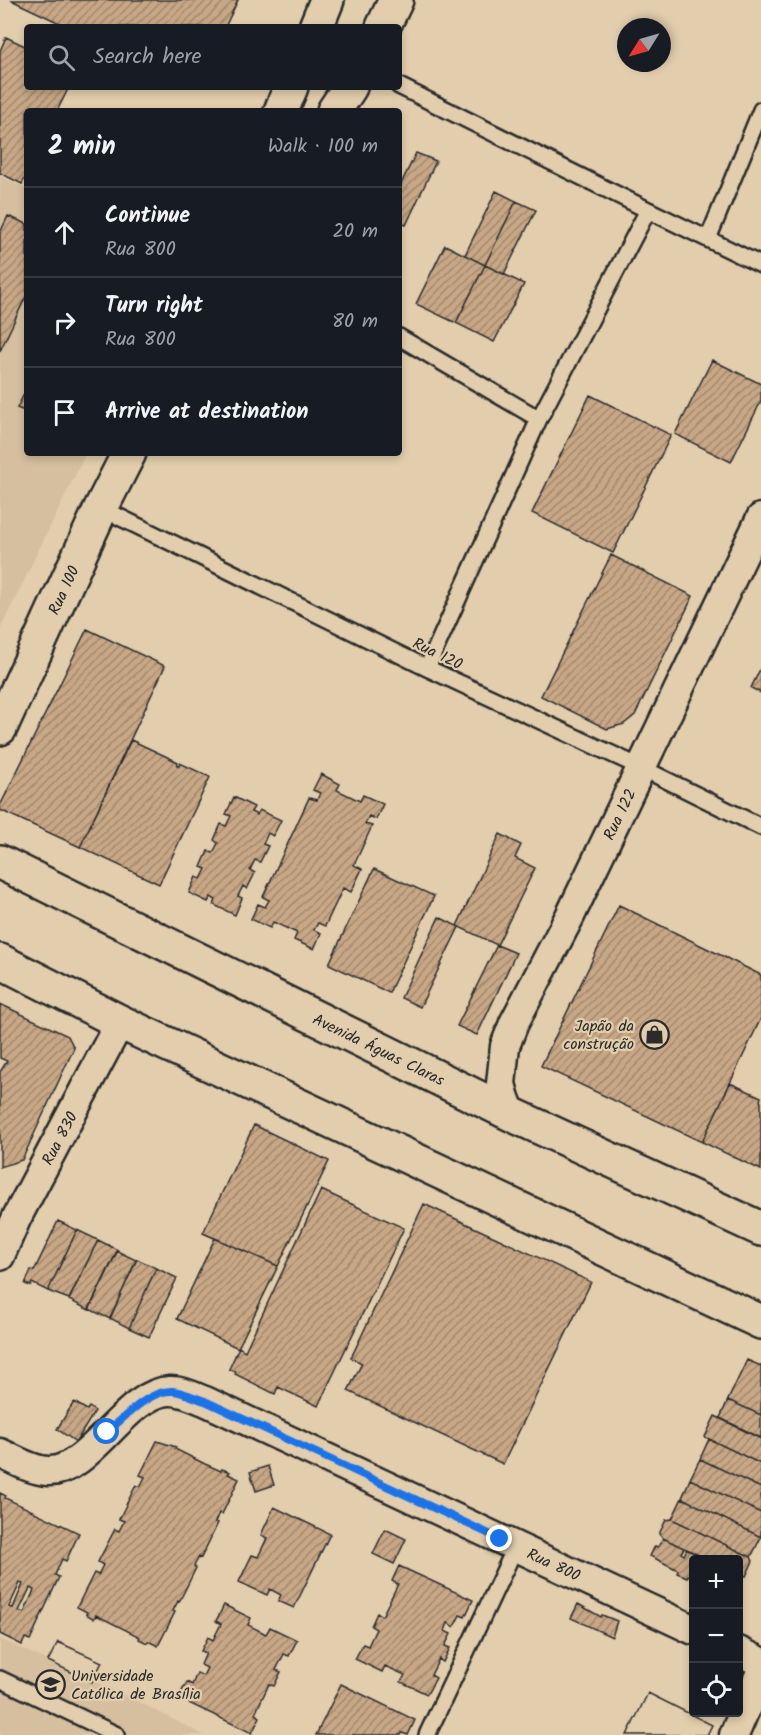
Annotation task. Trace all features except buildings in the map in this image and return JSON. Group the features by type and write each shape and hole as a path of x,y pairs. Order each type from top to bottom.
{"main road":[{"path":"317,24 327,0"},
{"path":"384,24 396,0"},
{"path":"282,108 290,90"},
{"path":"336,108 348,90"},
{"name":"Rua 100","path":"0,728 101,508 127,456"},
{"name":"Avenida Águas Claras","path":"0,862 511,1114 761,1229"},
{"path":"0,961 120,1022 761,1322"}],"street":[{"name":"Rua 122","path":"511,1114 501,1084 505,1046 523,1004 570,916 761,518"},
{"name":"Rua 830","path":"0,1256 8,1213 120,1022"},
{"name":"Rua 800","path":"0,1454 35,1470 50,1472 65,1469 76,1462 140,1404 162,1392 180,1392 205,1401 689,1628"},
{"path":"743,1653 761,1662"},
{"path":"734,1735 761,1672"}],"lane":[{"path":"402,87 761,265"},
{"path":"708,239 761,110"},
{"path":"427,668 539,419 648,210"},
{"path":"402,339 539,419"},
{"name":"Rua 120","path":"101,508 427,668 642,768 761,827"},
{"path":"427,1735 516,1546"},
{"path":"0,1679 117,1735"}],"shaded area":[{"path":"0,176 24,188 24,456 85,456 0,630"},
{"name":"Universidade Católica de Brasília","path":"0,1639 129,1697 204,1735 0,1735"}],"place":[{"name":"Japão da construção","path":"655,1034"},
{"name":"Universidade Católica de Brasília","path":"50,1684"}],"route":[{"path":"107,1432 151,1396 162,1392 180,1392 205,1401 500,1539"}]}
